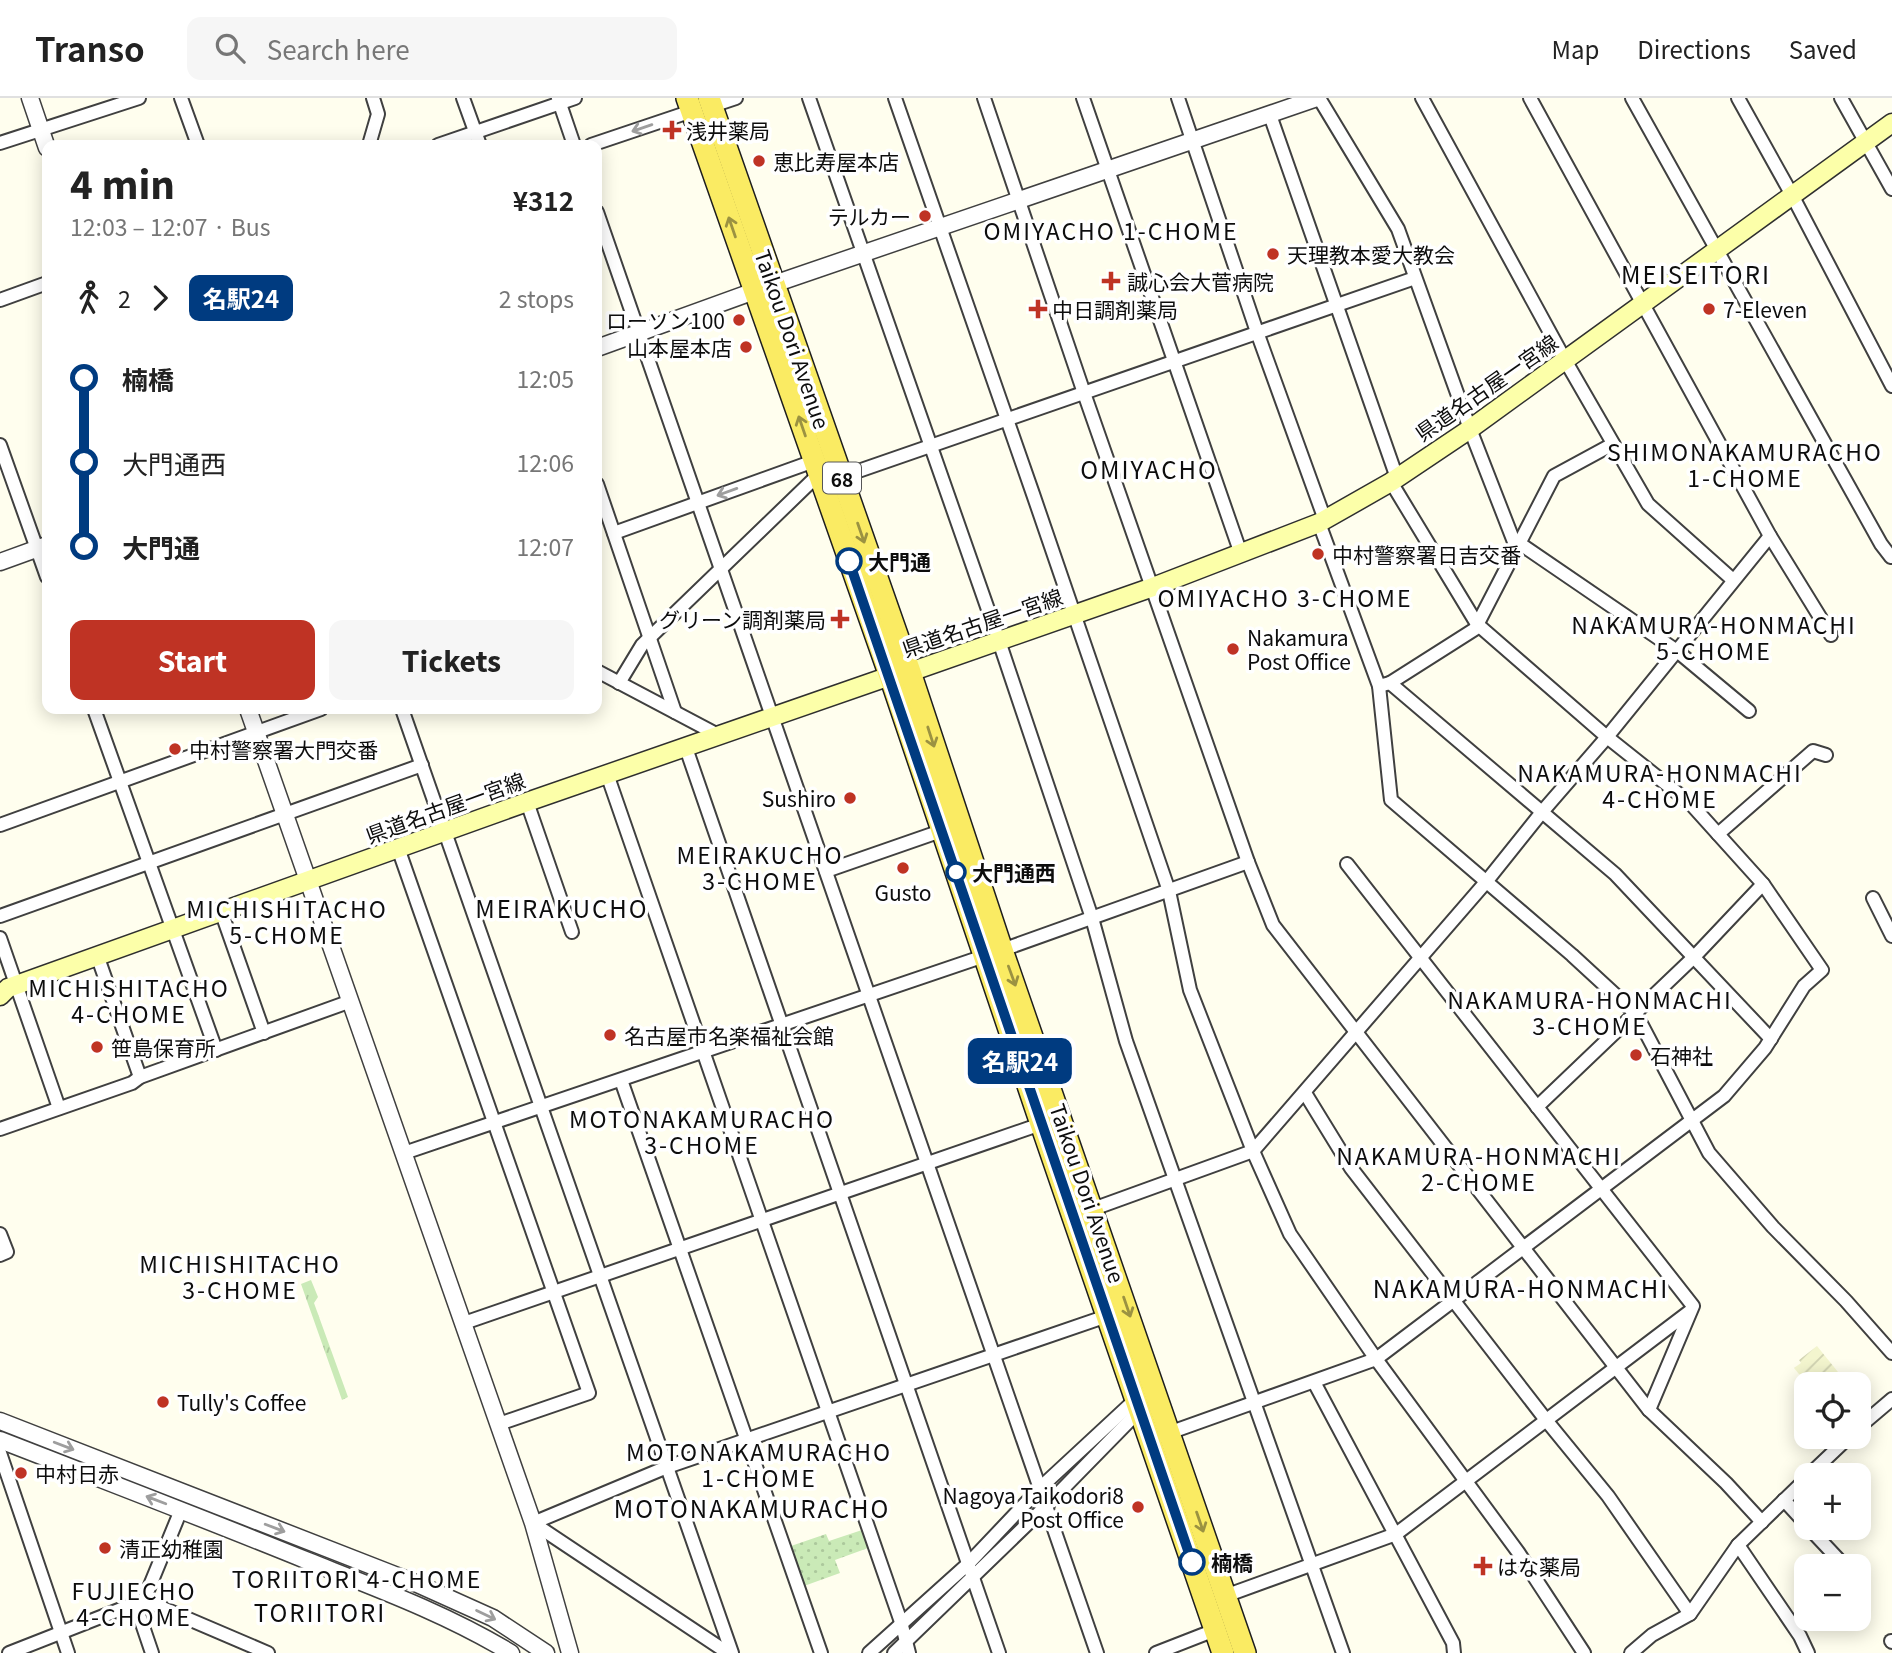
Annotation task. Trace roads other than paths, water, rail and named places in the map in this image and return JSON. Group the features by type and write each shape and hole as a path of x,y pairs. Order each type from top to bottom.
{"main road":[{"name":"Taikou Dori Avenue","path":"700,103 764,288 816,467 900,674 941,831 994,952 1041,1124 1138,1405 1160,1436 1225,1596 1245,1653"},
{"name":"県道名古屋一宮線","path":"0,996 8,988 308,879 1075,615 1322,522 1394,480 1470,429 1892,123"},
{"name":"Taikou Dori Avenue","path":"764,288 841,477 900,674 994,952 1093,1209 1223,1653"}],"street":[{"path":"30,98 44,140"},
{"path":"0,143 41,130 107,103 139,98"},
{"path":"181,98 196,140"},
{"path":"370,140 378,114 373,98"},
{"path":"463,98 477,139 559,101 575,98"},
{"path":"602,141 700,103 736,98"},
{"path":"809,98 999,641 1092,918 1126,1041 1343,1653"},
{"path":"895,98 1169,891 1190,990 1253,1151 1290,1234 1376,1359 1548,1595 1584,1653"},
{"path":"984,98 1084,393 1248,862 1273,925 1649,1409 1726,1483 1762,1522"},
{"path":"1083,98 1241,554"},
{"path":"1178,98 1322,522 1384,685 1391,800 1572,955 1636,1014 1709,1153 1773,1227 1846,1301 1892,1353"},
{"path":"602,346 1318,98 1398,229 1470,429 1518,545 1677,651 1749,711"},
{"path":"1422,98 1648,504 1733,580"},
{"path":"1530,98 1770,536 1831,635"},
{"path":"1632,98 1881,544 1891,557"},
{"path":"1738,98 1892,386"},
{"path":"1841,98 1892,189"},
{"path":"559,101 572,140"},
{"path":"1160,1436 1376,1359 1724,1096 1771,1039 1804,986 1822,970 1763,884 1683,797 1607,737 1477,624 1394,480 1270,115"},
{"path":"602,227 1097,1653"},
{"path":"841,477 1415,278"},
{"path":"0,300 42,285"},
{"path":"1384,685 1475,629 1554,477 1613,444"},
{"path":"0,445 42,547 0,562"},
{"path":"614,533 696,503 816,467"},
{"path":"619,683 649,637 719,570 816,467"},
{"path":"602,498 675,712"},
{"path":"1093,1209 1253,1151 1486,882 1770,536"},
{"path":"602,674 720,736"},
{"path":"1384,685 1615,873 1771,1039"},
{"path":"96,714 151,862 216,1050"},
{"path":"250,714 533,1523 570,1653"},
{"path":"0,825 307,714"},
{"path":"404,714 730,1653"},
{"path":"686,748 999,1653"},
{"path":"1718,834 1813,751 1826,755"},
{"path":"0,916 422,765"},
{"path":"607,774 901,1622 907,1647"},
{"path":"527,802 572,932"},
{"path":"826,871 941,831"},
{"path":"398,848 589,1393 499,1424"},
{"path":"404,1153 994,952 1248,862"},
{"path":"1347,864 1693,1306 1649,1409"},
{"path":"1537,1107 1694,957 1763,884"},
{"path":"1873,898 1892,936"},
{"path":"222,911 264,1033"},
{"path":"0,938 59,1108"},
{"path":"97,955 140,1077"},
{"path":"0,1129 351,1001"},
{"path":"621,1080 821,1653"},
{"path":"1305,1093 1351,1168 1608,1496 1690,1614"},
{"path":"464,1323 1041,1124"},
{"path":"0,1234 7,1252 0,1255"},
{"path":"1225,1596 1396,1534 1691,1311"},
{"path":"533,1523 667,1467 1107,1316"},
{"path":"1314,1382 1453,1643 1454,1653"},
{"path":"1871,1417 1892,1399"},
{"path":"869,1653 968,1564 1040,1488 1138,1405"},
{"path":"894,1653 907,1647 973,1577 1046,1506 1138,1405"},
{"path":"0,1421 413,1582 493,1618 546,1653"},
{"path":"0,1440 405,1600 486,1638 511,1653"},
{"path":"1822,1463 1837,1449"},
{"path":"0,1453 68,1653"},
{"path":"1631,1653 1652,1635 1690,1614 1738,1545 1794,1490"},
{"path":"1784,1500 1794,1511"},
{"path":"152,1653 139,1601 181,1510"},
{"path":"533,1523 730,1653"},
{"path":"1821,1540 1834,1554"},
{"path":"1738,1545 1800,1636 1808,1653"},
{"path":"9,1653 139,1601 246,1648 268,1653"},
{"path":"1156,1653 1215,1630"}],"place":[{"name":"浅井薬局","path":"672,130"},
{"name":"恵比寿屋本店","path":"759,161"},
{"name":"テルカー","path":"925,216"},
{"name":"天理教本愛大教会","path":"1273,254"},
{"name":"誠心会大菅病院","path":"1111,281"},
{"name":"中日調剤薬局","path":"1038,309"},
{"name":"7-Eleven","path":"1709,309"},
{"name":"ローソン100","path":"739,320"},
{"name":"山本屋本店","path":"746,347"},
{"name":"中村警察署日吉交番","path":"1318,554"},
{"name":"大門通","path":"849,561"},
{"name":"グリーン調剤薬局","path":"840,619"},
{"name":"Nakamura Post Office","path":"1233,649"},
{"name":"中村警察署大門交番","path":"175,749"},
{"name":"Sushiro","path":"850,798"},
{"name":"Gusto","path":"903,868"},
{"name":"大門通西","path":"956,872"},
{"name":"名古屋市名楽福祉会館","path":"610,1035"},
{"name":"笹島保育所","path":"97,1047"},
{"name":"石神社","path":"1636,1055"},
{"name":"Tully's Coffee","path":"163,1402"},
{"name":"中村日赤","path":"21,1473"},
{"name":"Nagoya Taikodori8 Post Office","path":"1138,1507"},
{"name":"清正幼稚園","path":"105,1548"},
{"name":"楠橋","path":"1192,1562"},
{"name":"はな薬局","path":"1483,1566"}],"district":[{"name":"OMIYACHO 1-CHOME","path":"1111,230"},
{"name":"MEISEITORI","path":"1696,273"},
{"name":"SHIMONAKAMURACHO 1-CHOME","path":"1745,464"},
{"name":"OMIYACHO","path":"1149,468"},
{"name":"OMIYACHO 3-CHOME","path":"1285,597"},
{"name":"NAKAMURA-HONMACHI 5-CHOME","path":"1714,637"},
{"name":"NAKAMURA-HONMACHI 4-CHOME","path":"1660,785"},
{"name":"MEIRAKUCHO 3-CHOME","path":"760,867"},
{"name":"MEIRAKUCHO","path":"562,907"},
{"name":"MICHISHITACHO 5-CHOME","path":"287,921"},
{"name":"MICHISHITACHO 4-CHOME","path":"129,1000"},
{"name":"NAKAMURA-HONMACHI 3-CHOME","path":"1590,1012"},
{"name":"MOTONAKAMURACHO 3-CHOME","path":"702,1131"},
{"name":"NAKAMURA-HONMACHI 2-CHOME","path":"1479,1168"},
{"name":"MICHISHITACHO 3-CHOME","path":"240,1276"},
{"name":"NAKAMURA-HONMACHI","path":"1521,1287"},
{"name":"MOTONAKAMURACHO 1-CHOME","path":"759,1464"},
{"name":"MOTONAKAMURACHO","path":"752,1507"},
{"name":"TORIITORI 4-CHOME","path":"357,1578"},
{"name":"FUJIECHO 4-CHOME","path":"134,1603"},
{"name":"TORIITORI","path":"320,1611"}]}
